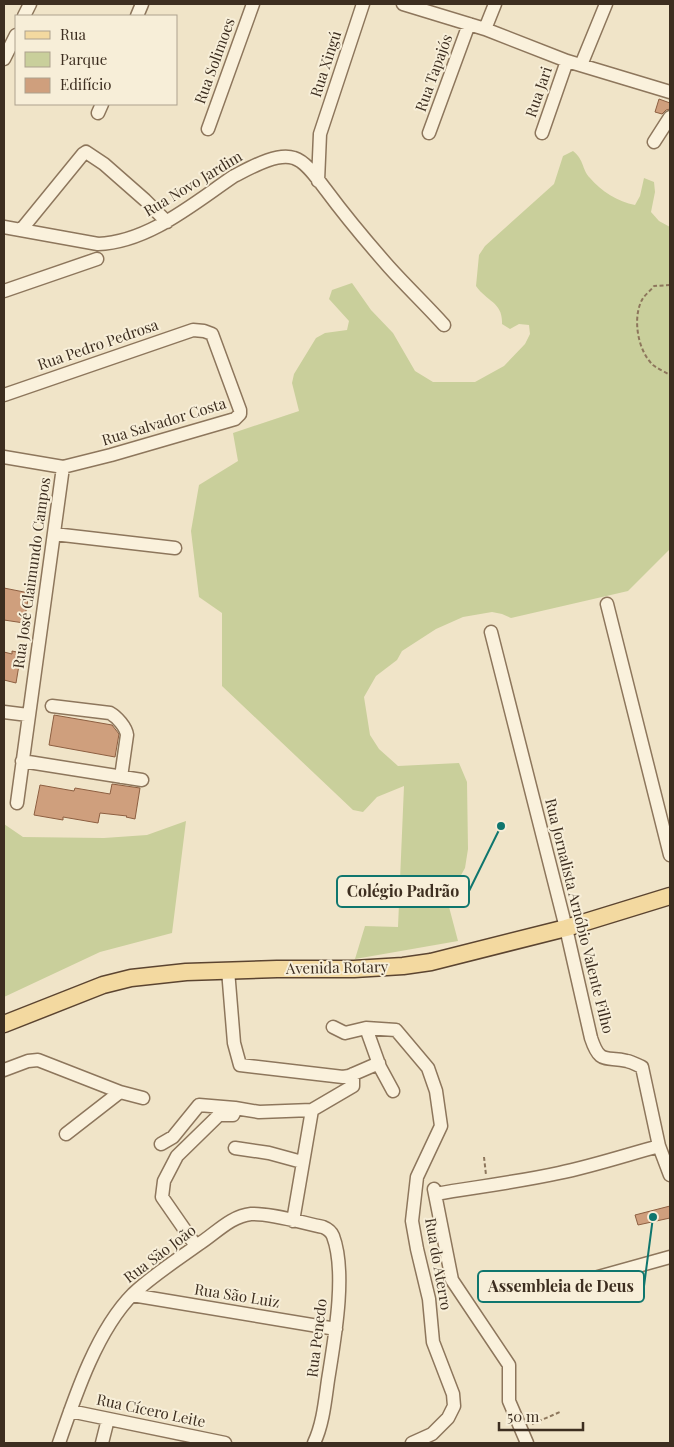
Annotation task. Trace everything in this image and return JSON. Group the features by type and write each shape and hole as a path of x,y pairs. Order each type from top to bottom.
{"main road":[{"name":"Avenida Rotary","path":"4,1024 103,985 131,978 172,973 228,970 354,969 431,962 566,928 670,896"}],"street":[{"name":"Rua Solimoes","path":"208,129 253,4"},
{"name":"Rua Xingú","path":"318,181 320,134 363,4"},
{"path":"403,4 485,29 567,61 670,92"},
{"path":"485,29 495,4"},
{"path":"581,65 606,4"},
{"name":"Rua Tapajós","path":"429,133 469,24"},
{"path":"4,59 15,37"},
{"name":"Rua Jari","path":"542,133 567,61"},
{"path":"654,142 670,117"},
{"path":"21,230 86,152 104,164 167,222"},
{"name":"Rua Novo Jardim","path":"4,227 98,244 108,243 167,222 234,176 279,156 295,158 301,161 390,268 444,325"},
{"path":"4,291 97,259"},
{"name":"Rua Pedro Pedrosa","path":"4,395 193,330 204,331"},
{"name":"Rua Salvador Costa","path":"63,467 111,456 238,417 240,410 212,334 204,331"},
{"path":"4,457 63,467"},
{"name":"Rua José Claimundo Campos","path":"17,803 63,467"},
{"path":"54,534 175,548"},
{"path":"607,604 670,855"},
{"name":"Rua Jornalista Arnóbio Valente Filho","path":"491,632 566,928 594,1048 604,1059 628,1061 642,1067 659,1146 670,1174"},
{"path":"52,706 114,715 127,731 121,776"},
{"path":"4,712 28,716"},
{"path":"22,761 142,780"},
{"path":"228,970 234,1043 240,1065 343,1077 378,1063"},
{"name":"Rua do Aterro","path":"333,1027 345,1033 366,1028 396,1030 428,1068 436,1090 442,1126 417,1177 412,1221 429,1299 433,1342 453,1394 454,1406 448,1418 432,1434 412,1443"},
{"path":"366,1028 378,1063 393,1091"},
{"path":"4,1070 28,1060 38,1060 120,1092 143,1098"},
{"path":"161,1144 173,1137 200,1105 259,1112 312,1110 353,1086 353,1074"},
{"path":"66,1134 120,1092"},
{"path":"196,1246 162,1197 164,1181 177,1156 220,1115 233,1115 235,1108"},
{"path":"293,1221 312,1110"},
{"path":"527,1443 509,1401 508,1366 452,1280 434,1191 488,1187 559,1174 659,1146"},
{"path":"235,1148 269,1153 302,1162"},
{"name":"Rua São João","path":"59,1443 70,1411 100,1340 132,1295 160,1271 224,1225 240,1217 258,1214 328,1229 333,1235"},
{"name":"Rua Penedo","path":"314,1443 319,1432 336,1329 338,1267 333,1235"},
{"path":"573,1284 670,1257"},
{"name":"Rua São Luiz","path":"132,1295 336,1329"},
{"name":"Rua Cícero Leite","path":"70,1411 225,1443"},
{"path":"102,1443 108,1419"}],"path":[{"path":"670,285 654,286 643,298 638,315 638,327 644,353 653,365 670,375"},
{"path":"484,1157 488,1187"},
{"path":"521,1429 560,1412"}],"green space":[{"path":"573,151 594,183 622,201 635,205 640,196 644,178 654,182 655,192 651,212 659,221 670,227 670,549 628,591 511,618 492,612 463,617 436,629 402,651 397,660 376,676 364,697 370,735 379,749 398,766 459,763 467,782 468,849 465,868 460,877 444,888 458,941 355,959 365,926 398,927 404,786 377,797 363,812 353,810 222,686 222,613 199,597 191,531 199,485 238,461 233,433 299,411 292,383 294,374 316,338 325,333 347,330 349,321 329,299 332,290 352,283 371,310 393,333 415,371 433,382 475,382 504,366 525,344 530,334 529,325 519,324 510,329 502,324 500,311 476,286 479,255 485,246 554,184 563,156"},
{"path":"186,821 172,933 100,952 4,997 4,824 23,837 104,838 147,835"}],"building":[{"path":"659,99 670,103 670,109 662,114 655,112"},
{"path":"4,588 29,593 24,623 4,620"},
{"path":"12,651 21,653 16,683 4,680 4,652 12,654"},
{"path":"54,715 112,725 119,734 115,757 49,745"},
{"path":"112,784 140,788 135,819 127,816 100,813 98,823 63,817 63,820 34,815 40,785 74,791 75,788 110,794"},
{"path":"670,1206 670,1218 638,1225 635,1215"}],"place":[{"name":"Colégio Padrão","path":"501,826"},
{"name":"Assembleia de Deus","path":"653,1217"}]}
